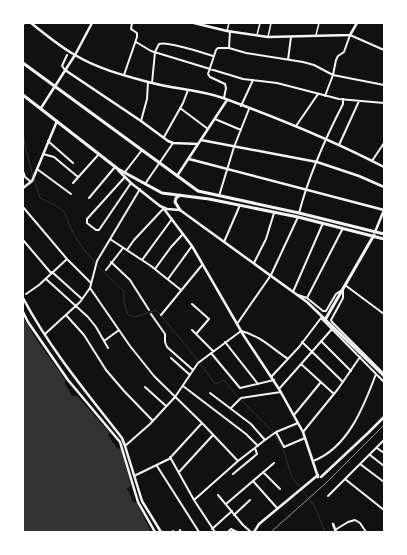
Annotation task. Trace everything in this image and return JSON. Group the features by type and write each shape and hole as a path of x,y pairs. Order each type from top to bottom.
{"main road":[{"path":"23,63 198,191 384,234"},
{"path":"23,94 117,168 144,185 162,193 194,197 274,212 384,239"},
{"path":"194,197 198,191"},
{"path":"180,196 176,198 175,202 180,210"},
{"path":"325,320 374,236"}],"street":[{"path":"31,23 75,55 102,68 148,82 225,99 296,126 384,167"},
{"path":"41,108 75,55 92,23"},
{"path":"124,75 138,36 131,29 132,23"},
{"path":"194,23 205,24 229,31 268,37 350,35 384,50"},
{"path":"229,23 229,48"},
{"path":"257,35 260,23"},
{"path":"268,37 271,23"},
{"path":"316,36 319,23"},
{"path":"325,96 334,75 336,60 338,56 344,52 350,35 357,23"},
{"path":"288,60 291,37"},
{"path":"136,42 155,52 230,75 277,83 325,96 384,103"},
{"path":"152,83 155,52 158,46 162,43 213,56"},
{"path":"177,176 215,119 225,99 226,85 222,81 209,76 213,56 218,48 229,48 246,53 314,65 334,75 384,85"},
{"path":"67,56 62,66 65,70 141,121 163,138 173,143 198,144"},
{"path":"241,106 253,80"},
{"path":"141,121 147,99 148,82"},
{"path":"163,138 180,108 188,90"},
{"path":"296,126 318,94"},
{"path":"298,213 305,189 325,139 343,104 343,99"},
{"path":"339,145 359,101"},
{"path":"180,108 208,129"},
{"path":"219,196 234,147 249,108"},
{"path":"215,119 241,130"},
{"path":"23,188 31,181 35,174 56,121"},
{"path":"201,140 317,162 359,176 384,187"},
{"path":"48,141 73,163"},
{"path":"144,185 160,164 173,143"},
{"path":"372,161 384,143"},
{"path":"125,172 142,150"},
{"path":"43,154 54,157 78,177"},
{"path":"73,183 99,154"},
{"path":"189,159 384,210 374,236"},
{"path":"89,198 117,168 124,178 164,208 192,246 241,331 272,376 303,432 319,476"},
{"path":"37,169 71,194"},
{"path":"23,171 31,181"},
{"path":"124,178 88,218 87,223 94,229 97,231 100,228 131,183"},
{"path":"44,334 82,299 90,288 97,261 140,189"},
{"path":"224,242 240,205"},
{"path":"23,207 67,259 91,283"},
{"path":"164,208 180,210 307,302 384,375"},
{"path":"127,250 134,240 164,208"},
{"path":"254,264 266,238 274,212"},
{"path":"237,324 271,275 298,217"},
{"path":"142,260 172,219"},
{"path":"293,292 323,223"},
{"path":"307,298 343,228"},
{"path":"155,269 171,247 183,234"},
{"path":"110,239 155,269 181,290"},
{"path":"23,240 52,273 82,299"},
{"path":"168,280 192,246"},
{"path":"106,270 124,248"},
{"path":"26,294 46,279 67,259"},
{"path":"111,262 130,280 149,310"},
{"path":"161,315 202,265"},
{"path":"46,279 76,305 91,321 108,348"},
{"path":"297,295 307,298 323,311 326,311 336,294 344,287"},
{"path":"344,287 384,314"},
{"path":"344,287 343,298 331,320 384,375"},
{"path":"90,288 119,330 154,376 238,461"},
{"path":"23,298 44,334 88,397 122,438 126,446 142,501 161,532"},
{"path":"192,304 209,319 196,334"},
{"path":"23,312 28,322 68,380 120,442 138,502 155,532"},
{"path":"151,314 165,334 164,342 167,347 193,370"},
{"path":"66,315 84,335 106,370 153,421"},
{"path":"272,376 288,359 321,318 384,382"},
{"path":"230,408 241,398 280,390 332,329"},
{"path":"104,341 119,330"},
{"path":"192,330 212,352 240,388 274,380"},
{"path":"126,446 153,421 175,397 200,362 241,331"},
{"path":"241,331 251,334 288,359"},
{"path":"321,341 351,371"},
{"path":"225,342 258,384"},
{"path":"302,342 343,382"},
{"path":"303,432 334,394 360,357"},
{"path":"171,358 190,375"},
{"path":"301,364 334,394"},
{"path":"313,461 322,457 337,445 354,425 366,401 376,374"},
{"path":"294,415 321,382"},
{"path":"182,386 236,426 256,447 257,454 233,474"},
{"path":"145,387 166,406"},
{"path":"210,393 251,424 265,440"},
{"path":"218,495 234,515 252,532 277,508 319,476 384,417"},
{"path":"134,476 157,466 170,457 202,423"},
{"path":"194,500 238,461 265,440 276,432 298,423"},
{"path":"276,432 284,447 305,438"},
{"path":"179,472 213,434"},
{"path":"328,496 384,440"},
{"path":"376,448 384,453"},
{"path":"370,455 384,466"},
{"path":"170,457 214,532"},
{"path":"226,504 274,463"},
{"path":"360,464 384,482"},
{"path":"157,466 199,532"},
{"path":"264,472 280,489"},
{"path":"345,479 384,510"},
{"path":"253,481 277,508"},
{"path":"234,515 250,500"},
{"path":"212,528 232,512"},
{"path":"333,524 336,531 348,522 355,520 360,523 366,532"},
{"path":"228,532 231,529 237,532"}],"shaded area":[{"path":"23,317 36,339 66,381 64,382 72,396 77,396 110,433 108,435 117,448 121,449 131,486 127,488 133,502 137,503 151,532 23,532"}],"waterway":[{"path":"23,129 25,146 33,176"},
{"path":"34,179 40,198 60,208 64,212 76,238 88,255 109,278 124,291 124,302 128,315 135,317 156,310 197,359 215,384 224,380 237,396 273,432 284,451 291,475 315,507 325,532"}],"railway":[{"path":"271,532 327,482 384,425"}]}
